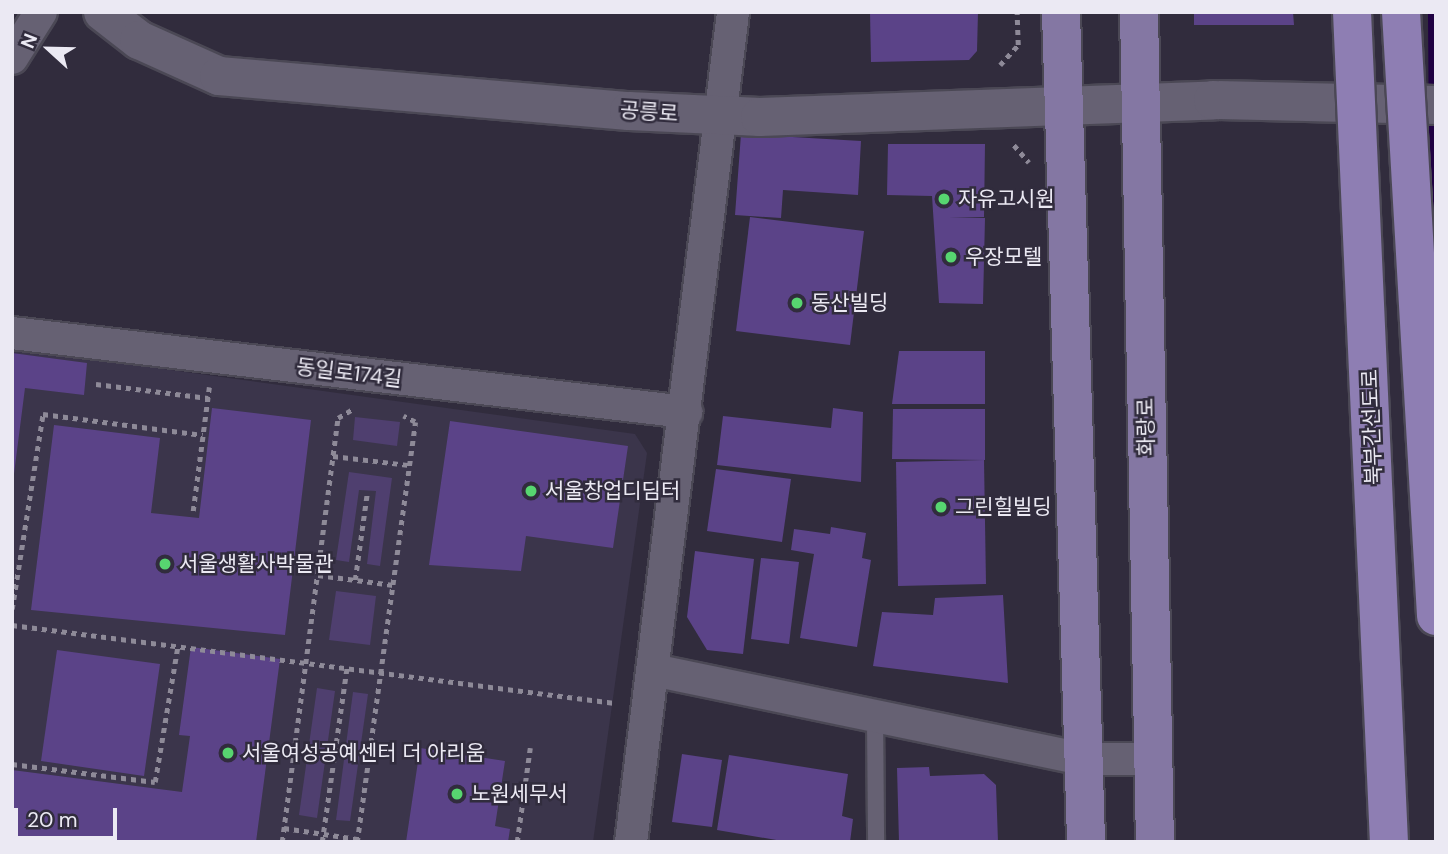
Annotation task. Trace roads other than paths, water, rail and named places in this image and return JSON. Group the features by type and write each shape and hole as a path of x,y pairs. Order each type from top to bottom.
{"highway":[{"name":"북부간선도로","path":"1352,12 1389,842"},
{"path":"1401,12 1436,616"}],"main road":[{"path":"1061,12 1086,842"},
{"name":"화랑로","path":"1139,12 1155,842"}],"street":[{"path":"12,58 41,12"},
{"name":"공릉로","path":"103,12 139,40 219,76 724,117 1062,109 1213,100 1436,105"},
{"path":"631,842 724,117 733,12"},
{"name":"동일로174길","path":"12,333 686,412"},
{"path":"653,670 1083,759 1154,759"}],"lane":[{"path":"875,716 876,842"}],"waterway":[{"path":"1433,12 1435,272"}],"place":[{"name":"자유고시원","path":"944,199"},
{"name":"우장모텔","path":"951,257"},
{"name":"동산빌딩","path":"797,303"},
{"name":"서울창업디딤터","path":"531,491"},
{"name":"그린힐빌딩","path":"941,507"},
{"name":"서울생활사박물관","path":"165,564"},
{"name":"서울여성공예센터 더 아리움","path":"228,753"},
{"name":"노원세무서","path":"457,794"}]}
